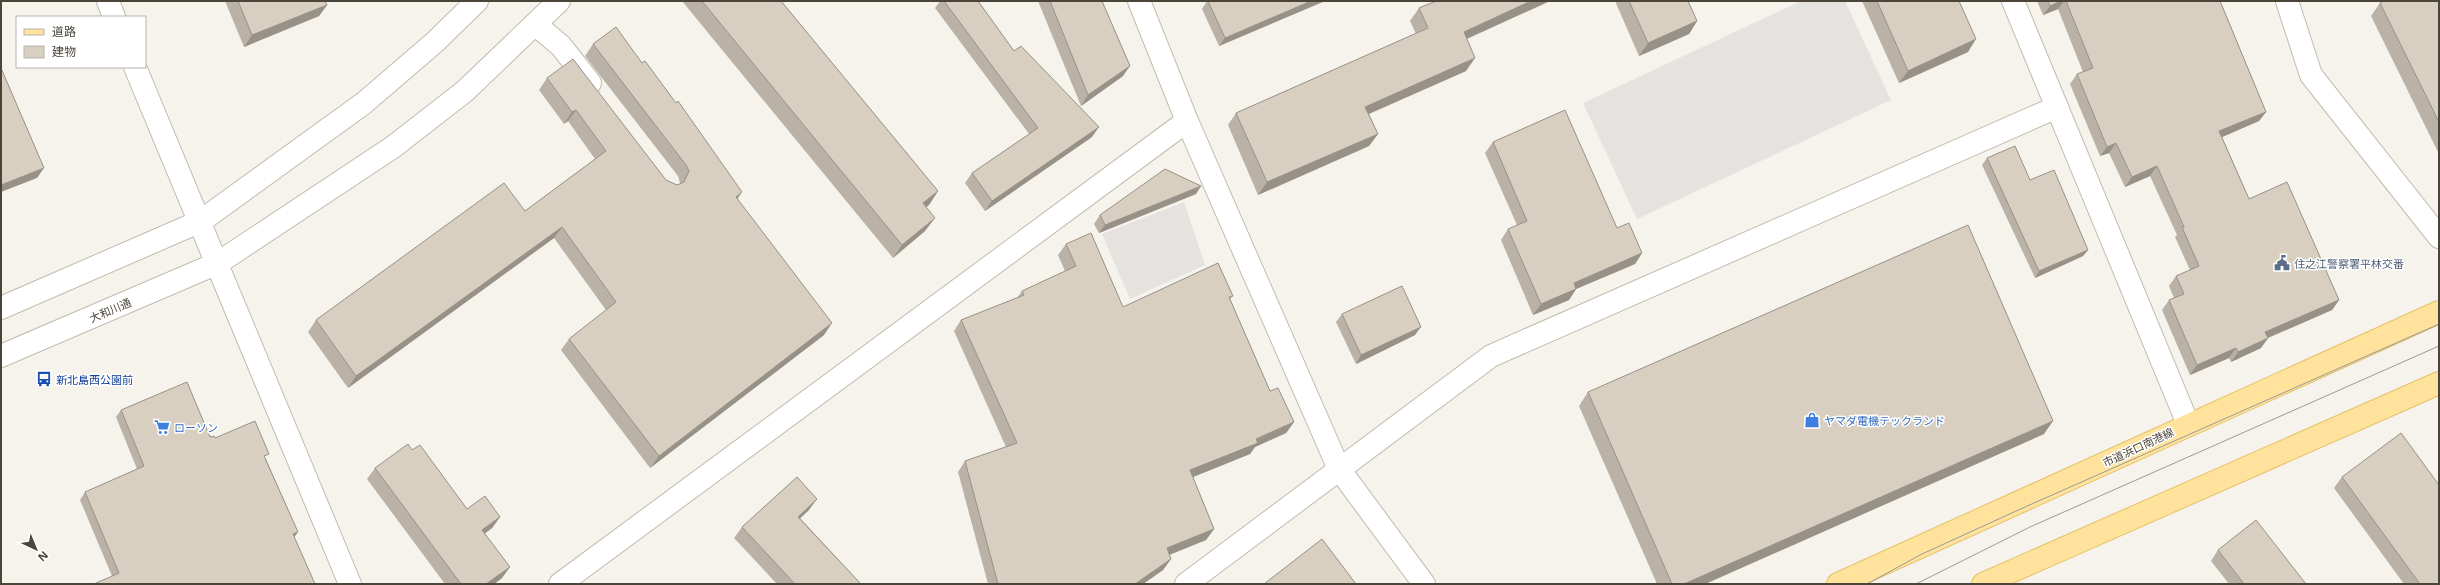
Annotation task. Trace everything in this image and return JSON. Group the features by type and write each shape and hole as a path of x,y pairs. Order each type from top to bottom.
{"main road":[{"name":"市道浜口南港線","path":"1838,584 2188,424 2439,312"},
{"path":"1983,584 2439,383"}],"street":[{"path":"108,1 114,16"},
{"path":"1,308 200,221 364,103 435,42 477,1"},
{"name":"大和川通","path":"1,356 218,263 393,147 465,91 558,1"},
{"path":"1139,1 1187,121 1339,469 1424,584"},
{"path":"2013,1 2188,424"},
{"path":"2287,1 2311,76 2439,237"},
{"path":"535,24 561,46 600,96"},
{"path":"135,68 218,263 350,584"},
{"path":"1186,584 1491,356 2057,107"},
{"path":"570,581 1187,121"}],"shaded area":[{"path":"1801,1 1845,1 1891,100 1637,219 1583,103"},
{"path":"1184,202 1205,265 1130,299 1102,234"}],"building":[{"path":"238,1 325,1 327,5 252,35"},
{"path":"702,1 781,1 938,191 923,203 935,218 902,245"},
{"path":"944,1 978,1 1014,51 1021,46 1099,127 992,201 972,173 1038,128"},
{"path":"1050,1 1102,1 1130,66 1088,95"},
{"path":"1208,1 1311,1 1225,38"},
{"path":"1436,1 1531,1 1464,32 1475,58 1365,107 1378,134 1267,182 1236,113 1428,28 1419,8"},
{"path":"1629,1 1688,1 1697,21 1648,43"},
{"path":"1877,1 1959,1 1976,39 1908,71"},
{"path":"2048,1 2061,1 2050,6"},
{"path":"2066,1 2220,1 2266,112 2219,131 2249,199 2287,182 2339,300 2265,332 2268,338 2238,352 2236,348 2197,365 2169,300 2184,294 2176,276 2199,266 2182,227 2184,227 2157,166 2132,177 2116,143 2107,147 2077,74 2093,68"},
{"path":"2384,1 2439,1 2439,122 2380,3"},
{"path":"616,27 642,63 645,61 676,103 678,101 742,192 736,197 832,323 659,456 569,339 616,302 562,227 356,376 316,320 504,183 525,211 606,151 576,110 572,112 547,78 573,59 666,180 677,185 684,182 689,171 686,165 593,44"},
{"path":"1,68 44,168 1,185"},
{"path":"1565,110 1617,228 1629,223 1642,253 1574,283 1576,289 1541,304 1508,229 1527,221 1493,142"},
{"path":"2015,146 2030,180 2054,170 2088,250 2039,271 1987,158"},
{"path":"1165,169 1201,186 1105,225 1100,215"},
{"name":"ヤマダ電機テックランド","path":"1968,225 2053,421 1684,584 1672,584 1588,392"},
{"path":"1091,233 1123,307 1218,263 1233,296 1229,297 1270,391 1278,388 1294,422 1256,439 1258,443 1190,470 1214,529 1167,548 1171,559 1135,584 998,584 965,461 1017,443 961,320 1024,295 1022,291 1076,266 1066,244"},
{"path":"1402,286 1421,327 1361,355 1342,314"},
{"path":"187,382 210,437 214,436 215,438 255,421 269,454 264,456 298,532 293,534 315,584 94,584 119,573 85,492 144,466 121,410"},
{"path":"2401,433 2439,485 2439,584 2420,584 2342,477"},
{"path":"408,444 412,450 420,445 467,509 485,496 500,517 482,530 510,567 486,584 461,584 375,468"},
{"path":"797,477 817,499 798,517 861,584 795,584 742,527"},
{"path":"2256,520 2306,584 2244,584 2218,550"},
{"path":"1322,539 1356,584 1264,584"}],"tram line":[{"path":"1867,584 1922,554 2025,507 2439,324"},
{"path":"1916,584 2030,527 2439,346"}],"place":[{"name":"住之江警察署平林交番","path":"2282,263"},
{"name":"新北島西公園前","path":"44,379"},
{"name":"ヤマダ電機テックランド","path":"1812,420"},
{"name":"ローソン","path":"162,427"}]}
